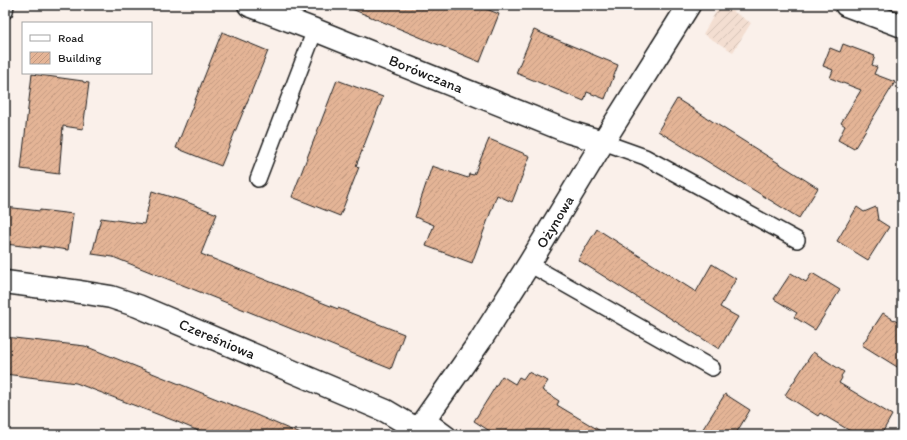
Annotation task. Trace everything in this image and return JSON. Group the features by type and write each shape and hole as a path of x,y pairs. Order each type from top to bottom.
{"street":[{"name":"Borówczana","path":"249,5 569,132 603,142"},
{"name":"Ożynowa","path":"420,428 480,341 530,264 603,142 689,5"},
{"path":"846,5 902,26"},
{"name":"Czereśniowa","path":"5,282 111,297 138,306 386,411 420,428"}],"lane":[{"path":"5,11 6,5"},
{"path":"258,178 315,30"},
{"path":"603,142 646,157 797,240"},
{"path":"530,264 712,368"},
{"path":"420,428 449,435"}],"shaded area":[{"path":"720,5 723,5 751,23 733,52 703,34"}],"building":[{"path":"342,5 476,5 499,14 480,62"},
{"path":"534,30 618,65 605,99 587,92 584,101 516,73"},
{"path":"222,32 268,51 221,166 176,148"},
{"path":"843,44 875,56 872,65 877,67 874,74 895,82 854,149 838,140 845,126 841,123 861,90 830,78 833,70 823,66 830,48 840,52"},
{"path":"32,74 89,83 83,129 63,126 59,174 21,169"},
{"path":"337,80 383,97 356,166 359,167 340,216 292,197"},
{"path":"677,99 818,188 799,218 658,131"},
{"path":"489,139 530,156 512,202 497,195 472,263 426,246 434,225 415,217 432,166 468,178 469,174 474,175"},
{"path":"152,191 187,202 217,214 201,254 404,334 391,369 113,257 92,254 101,218 144,224"},
{"path":"5,207 73,214 68,250 40,246 40,248 5,244"},
{"path":"857,207 864,212 876,207 878,220 889,227 868,260 837,241"},
{"path":"597,229 696,292 712,264 736,279 720,307 738,317 719,349 578,260"},
{"path":"791,273 806,282 812,273 840,290 815,330 794,317 797,313 774,299"},
{"path":"883,313 902,325 902,370 862,345"},
{"path":"5,337 85,346 303,435 208,435 76,383 5,374"},
{"path":"813,352 844,372 839,383 892,415 881,435 857,435 820,413 818,416 785,395"},
{"path":"528,372 548,381 542,390 559,401 557,405 607,435 496,435 474,421 502,376 515,384 519,377 523,379"},
{"path":"725,394 750,410 735,435 699,435"}]}
